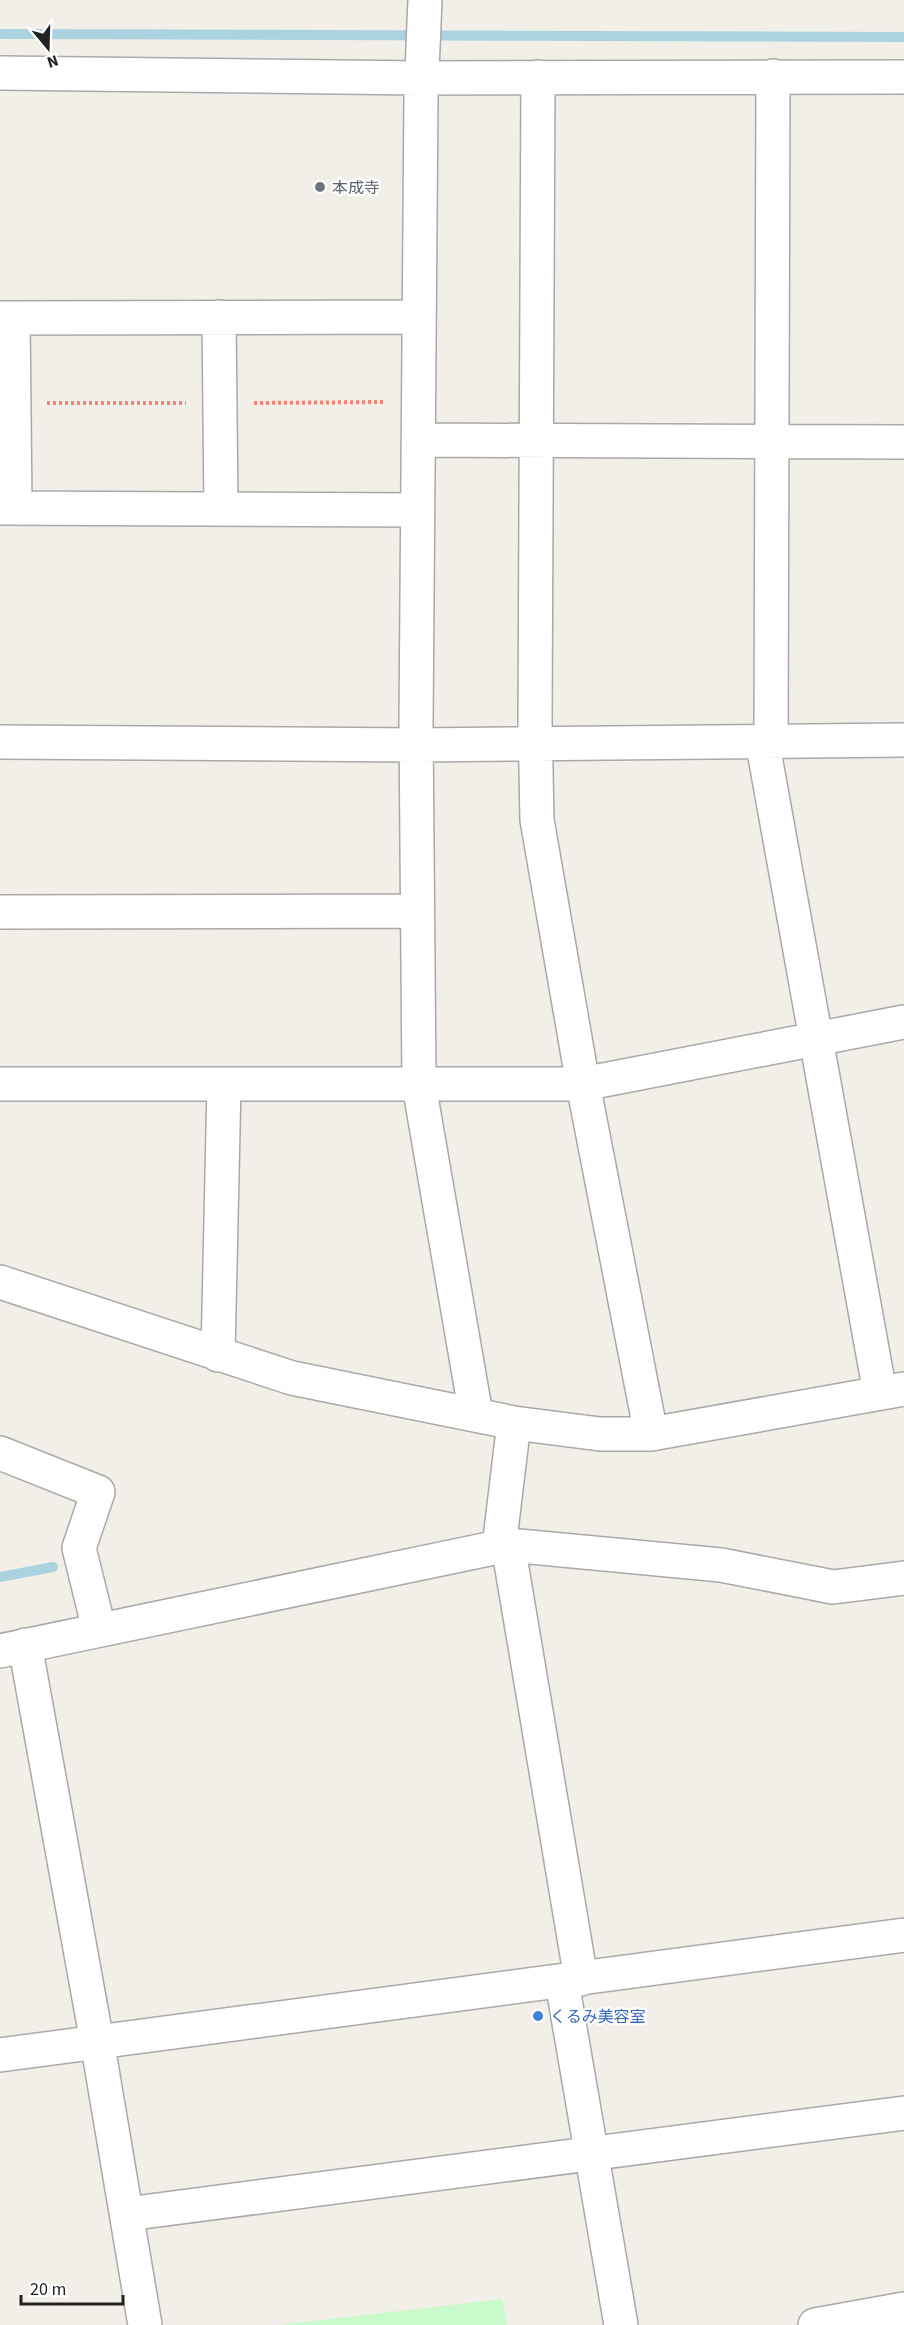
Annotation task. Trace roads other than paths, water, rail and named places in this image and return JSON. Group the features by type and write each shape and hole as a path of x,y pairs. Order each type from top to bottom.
{"street":[{"path":"425,7 422,67 417,510 419,1085 476,1415"},
{"path":"0,73 422,67 538,77 904,77"},
{"path":"0,1282 218,1356 292,1378 514,1423 600,1434 651,1434 892,1391 816,1038 766,740 773,442 774,76"},
{"path":"538,77 537,820 583,1084 651,1434"},
{"path":"219,317 221,509"},
{"path":"417,510 8,508 6,318 419,317"},
{"path":"418,440 904,442"},
{"path":"0,742 417,745 904,740"},
{"path":"0,912 417,910"},
{"path":"0,1084 583,1084 904,1022"},
{"path":"218,1356 224,1084"},
{"path":"514,1423 503,1546 572,1980 593,2155 621,2325"},
{"path":"0,1453 98,1492 79,1548 99,1629"},
{"path":"145,2325 97,2042 13,1648 503,1546 721,1565 832,1587 904,1578"},
{"path":"0,2055 904,1935"},
{"path":"127,2214 904,2113"},
{"path":"815,2325 904,2309"}],"waterway":[{"path":"0,34 904,37"},
{"path":"0,1577 53,1567"}],"place":[{"name":"本成寺","path":"320,187"},
{"name":"くるみ美容室","path":"538,2016"}]}
